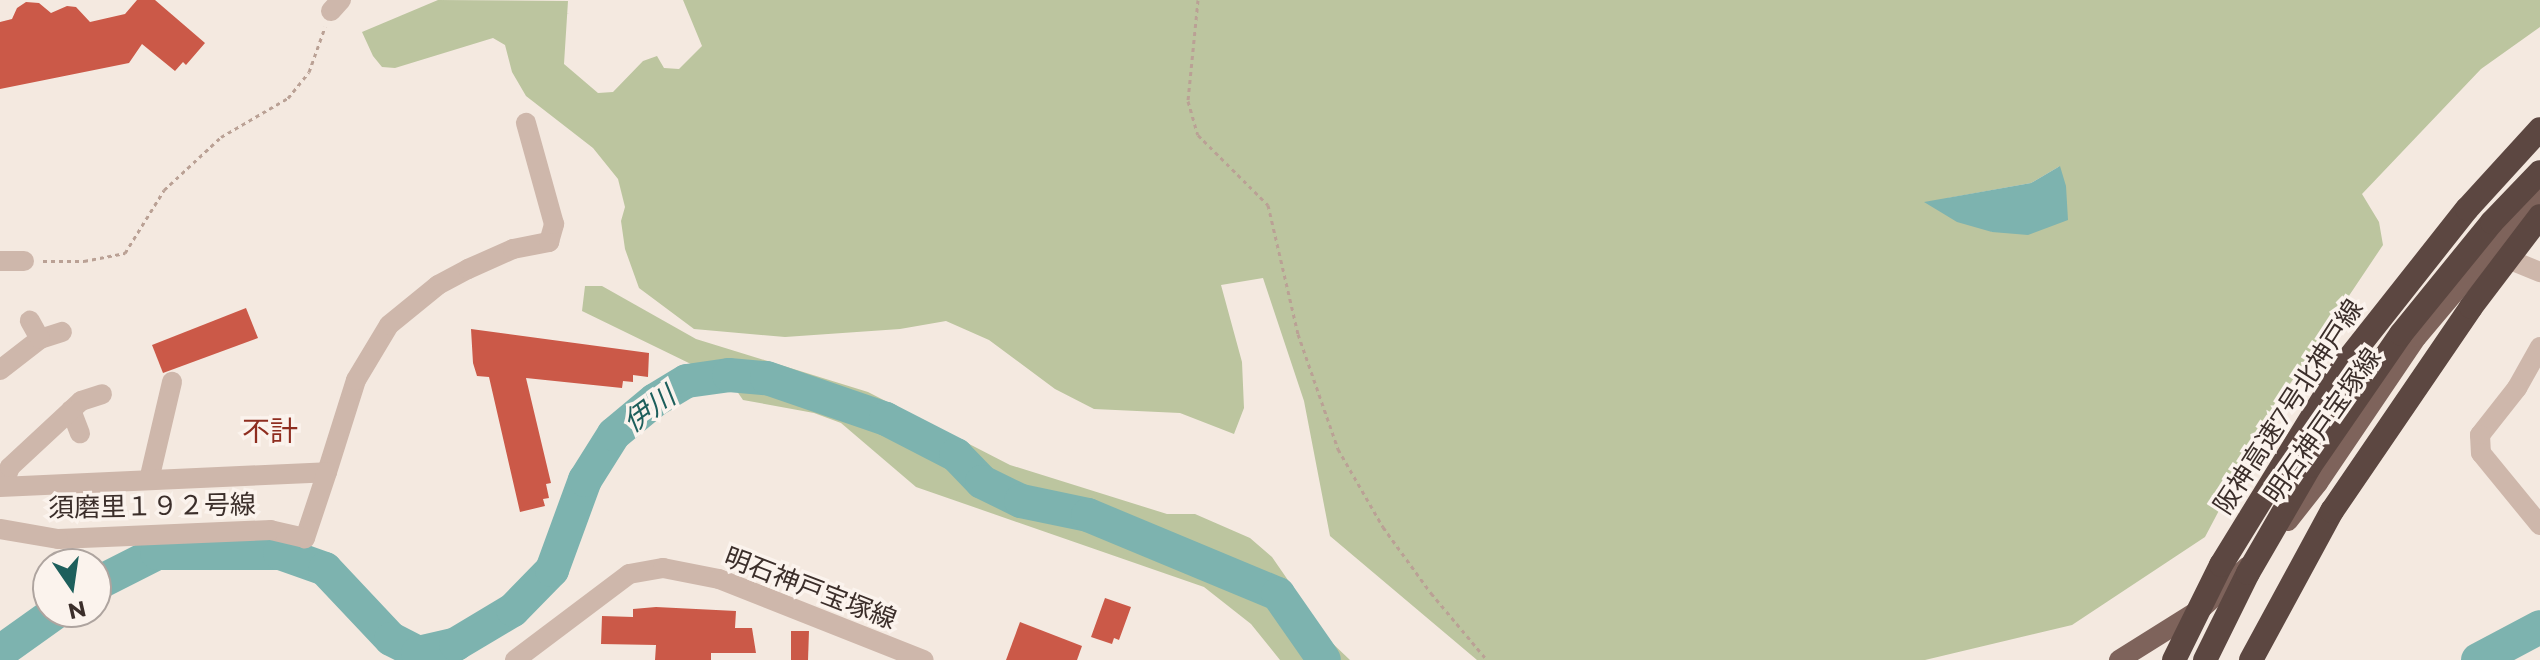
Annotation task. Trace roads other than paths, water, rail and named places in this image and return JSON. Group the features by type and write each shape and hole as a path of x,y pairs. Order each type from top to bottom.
{"highway":[{"name":"阪神高速7号北神戸線","path":"2174,660 2221,565 2346,362 2467,209 2540,129"},
{"name":"阪神高速7号北神戸線","path":"2205,660 2248,573 2310,466 2401,334 2492,222 2540,172"},
{"path":"2254,653 2332,511 2540,216"}],"main road":[{"name":"明石神戸宝塚線","path":"2119,660 2202,608 2263,553 2318,483 2417,337 2540,191"}],"street":[{"path":"102,394 81,401 71,410 10,467 2,486 327,472 356,380 389,325 438,285 468,269 513,249 549,242 554,224 526,123"},
{"path":"2508,259 2540,272"},
{"path":"0,261 24,261"},
{"path":"0,370 35,330 62,332"},
{"path":"2540,347 2517,388 2480,435 2481,453 2540,525"},
{"path":"149,480 172,382"},
{"path":"71,410 80,433"},
{"name":"須磨里１９２号線","path":"0,529 58,539 271,530 305,538 327,472"},
{"name":"明石神戸宝塚線","path":"515,660 629,574 663,568 719,579 924,660"}],"water":[{"path":"2060,166 2066,186 2068,220 2028,235 1992,232 1957,222 1924,202 2031,183"}],"waterway":[{"name":"伊川","path":"112,576 157,553 280,553 325,569 391,639 418,653 456,644 513,610 552,570 585,480 614,434 655,400 687,381 729,375 767,378 886,419 956,455 982,482 1021,501 1088,515 1278,594 1324,660"},
{"name":"伊川","path":"2478,660 2540,627"},
{"name":"伊川","path":"0,652 34,628"}],"district":[{"name":"不計","path":"270,431"}]}
